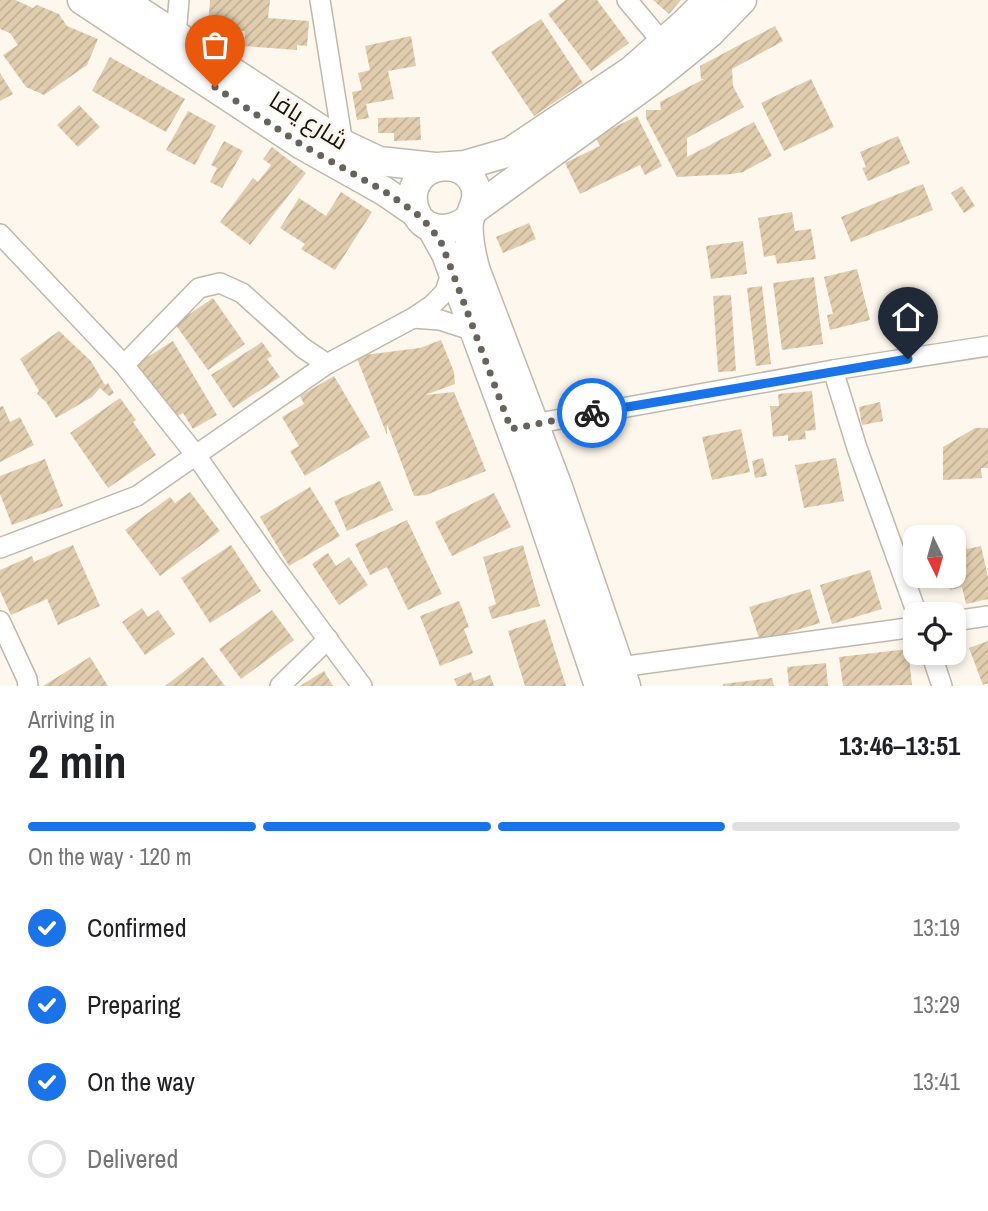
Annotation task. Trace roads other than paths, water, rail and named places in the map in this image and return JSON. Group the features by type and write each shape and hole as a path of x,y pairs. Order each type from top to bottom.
{"main road":[{"name":"شارع يافا","path":"82,0 302,145 384,191 423,220"},
{"name":"شارع يافا","path":"122,0 343,144 379,161 443,167 465,165 510,152 632,69 708,0"},
{"path":"423,220 451,229 461,225 472,213 651,81 710,33 742,0"},
{"path":"522,426 474,331 441,242 423,220 412,193 422,175 443,167 461,170 470,177 475,187 472,255 476,271 522,426 615,680"}],"street":[{"path":"176,35 179,0"},
{"path":"320,0 343,144"},
{"path":"627,0 663,43"},
{"path":"0,234 124,365 195,454 362,686"},
{"path":"0,548 137,496 327,364 432,305 445,292 452,271"},
{"path":"124,365 199,288 220,283 242,293 303,348 327,364"},
{"path":"413,318 440,320 474,331"},
{"path":"522,426 833,370 988,346"},
{"path":"833,370 857,449 913,602"},
{"path":"966,619 988,616"},
{"path":"0,621 27,678 28,686"},
{"path":"615,680 903,630"},
{"path":"280,686 328,639"},
{"path":"935,665 942,686"}]}
